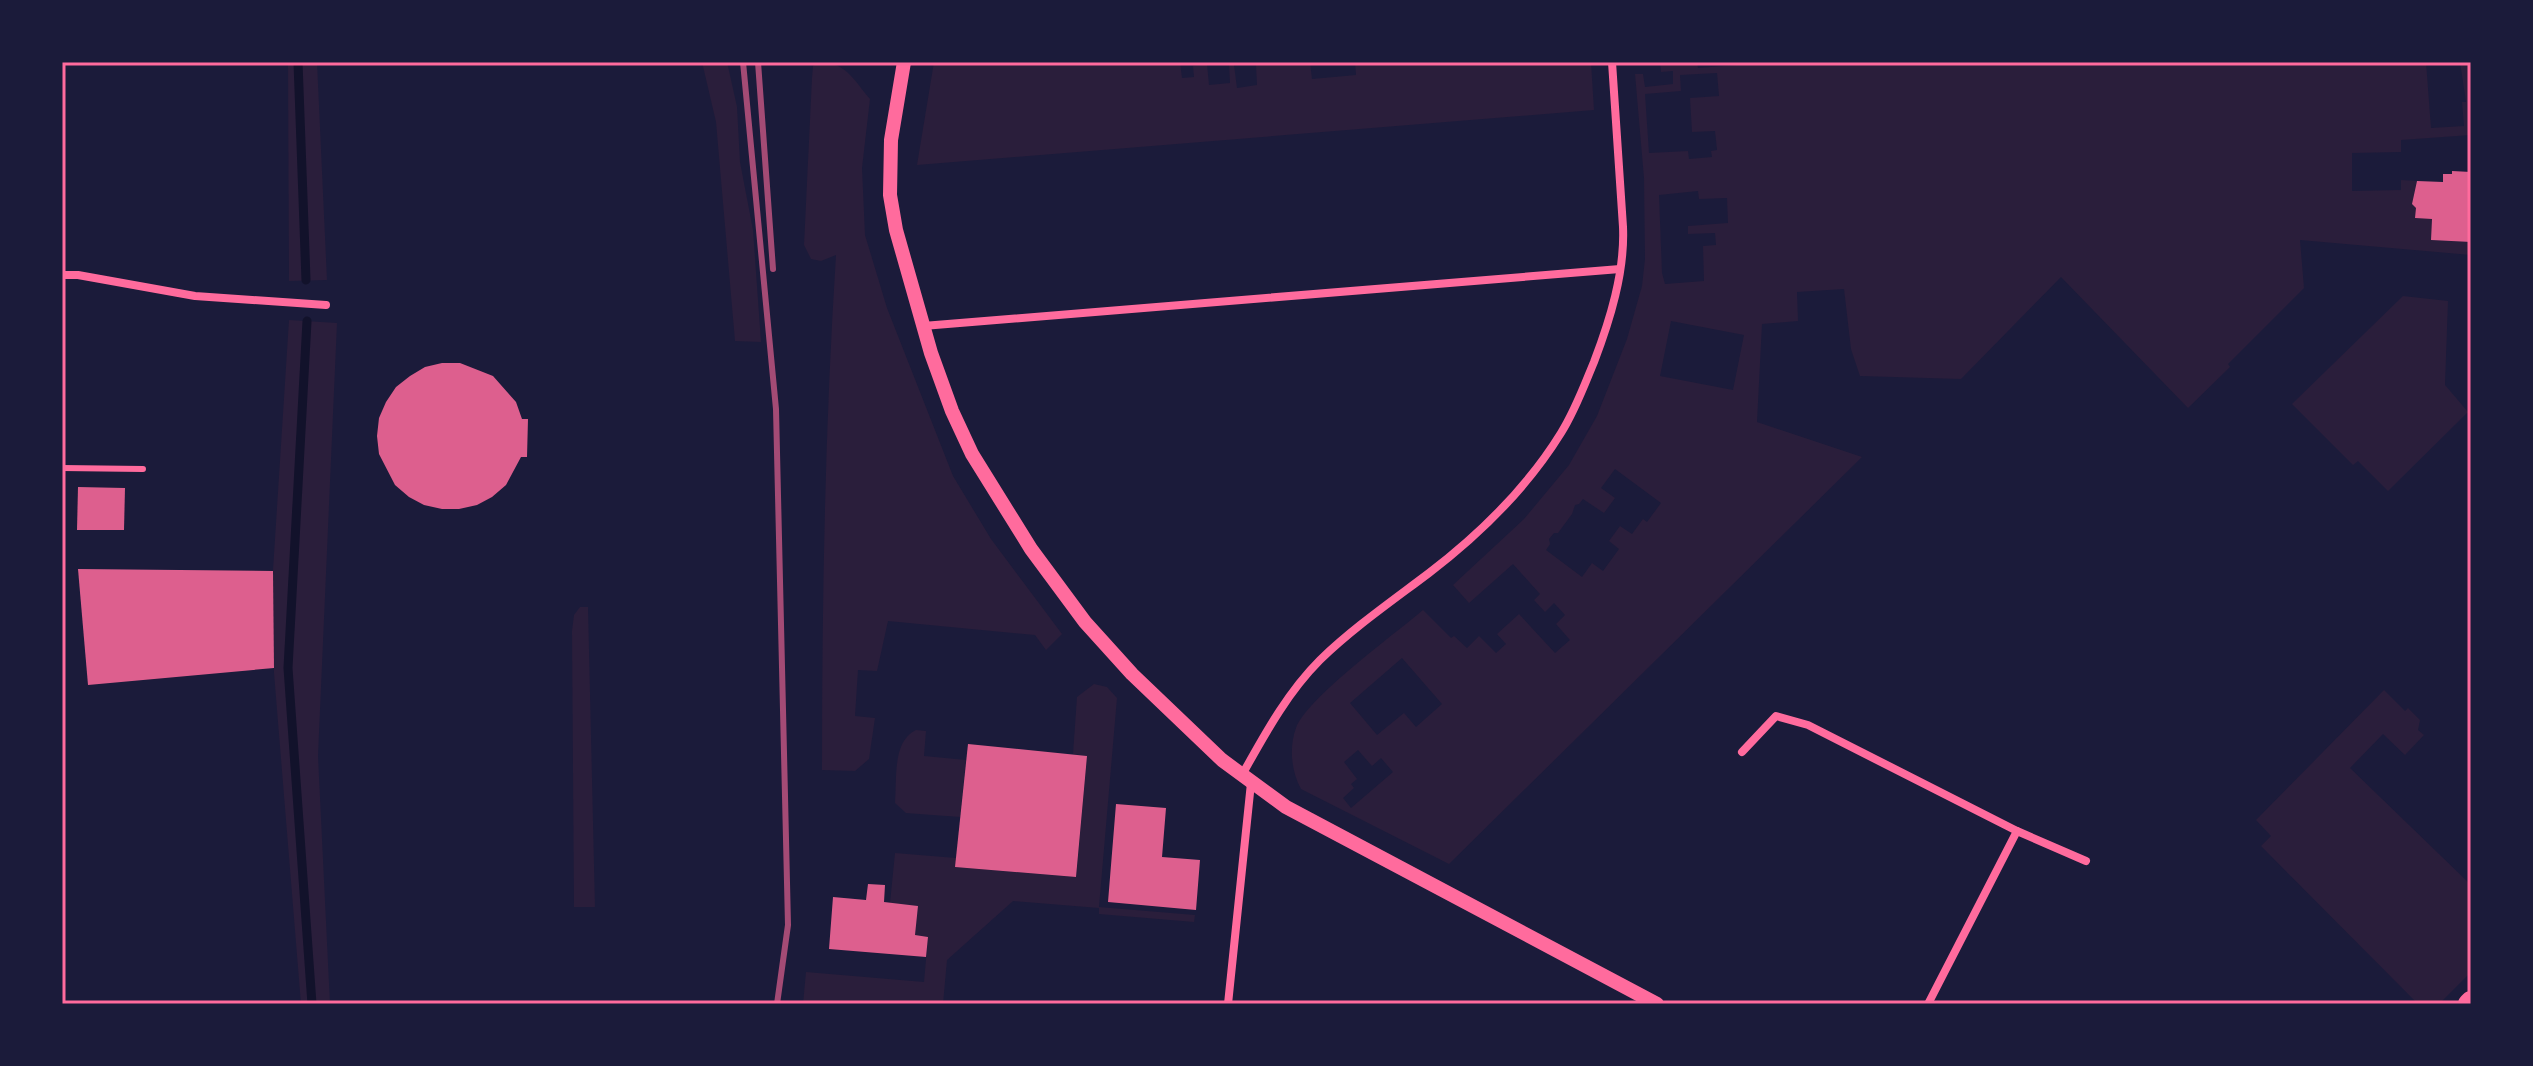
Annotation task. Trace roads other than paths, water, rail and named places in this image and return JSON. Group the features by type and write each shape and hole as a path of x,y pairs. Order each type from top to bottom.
{"street":[{"path":"904,62 891,140 890,195 896,230 922,326 952,411 972,454 1048,573 1085,622 1181,722 1246,779 1325,830 1657,1004"},
{"path":"1228,1004 1246,779 1281,708 1318,662 1471,538 1509,502 1567,423 1598,351 1620,269 1624,238 1612,62"},
{"path":"922,326 1620,269"},
{"path":"62,275 78,275 195,296 326,305"},
{"path":"1742,752 1776,716 1808,725 2017,831 2086,861"},
{"path":"1928,1004 2017,831"}],"lane":[{"path":"62,468 143,469"}],"waterway":[{"path":"298,62 306,280"},
{"path":"307,321 288,668 312,1004"}],"railway":[{"path":"743,62 776,409 788,925 777,1004"},
{"path":"758,62 773,269"}]}
